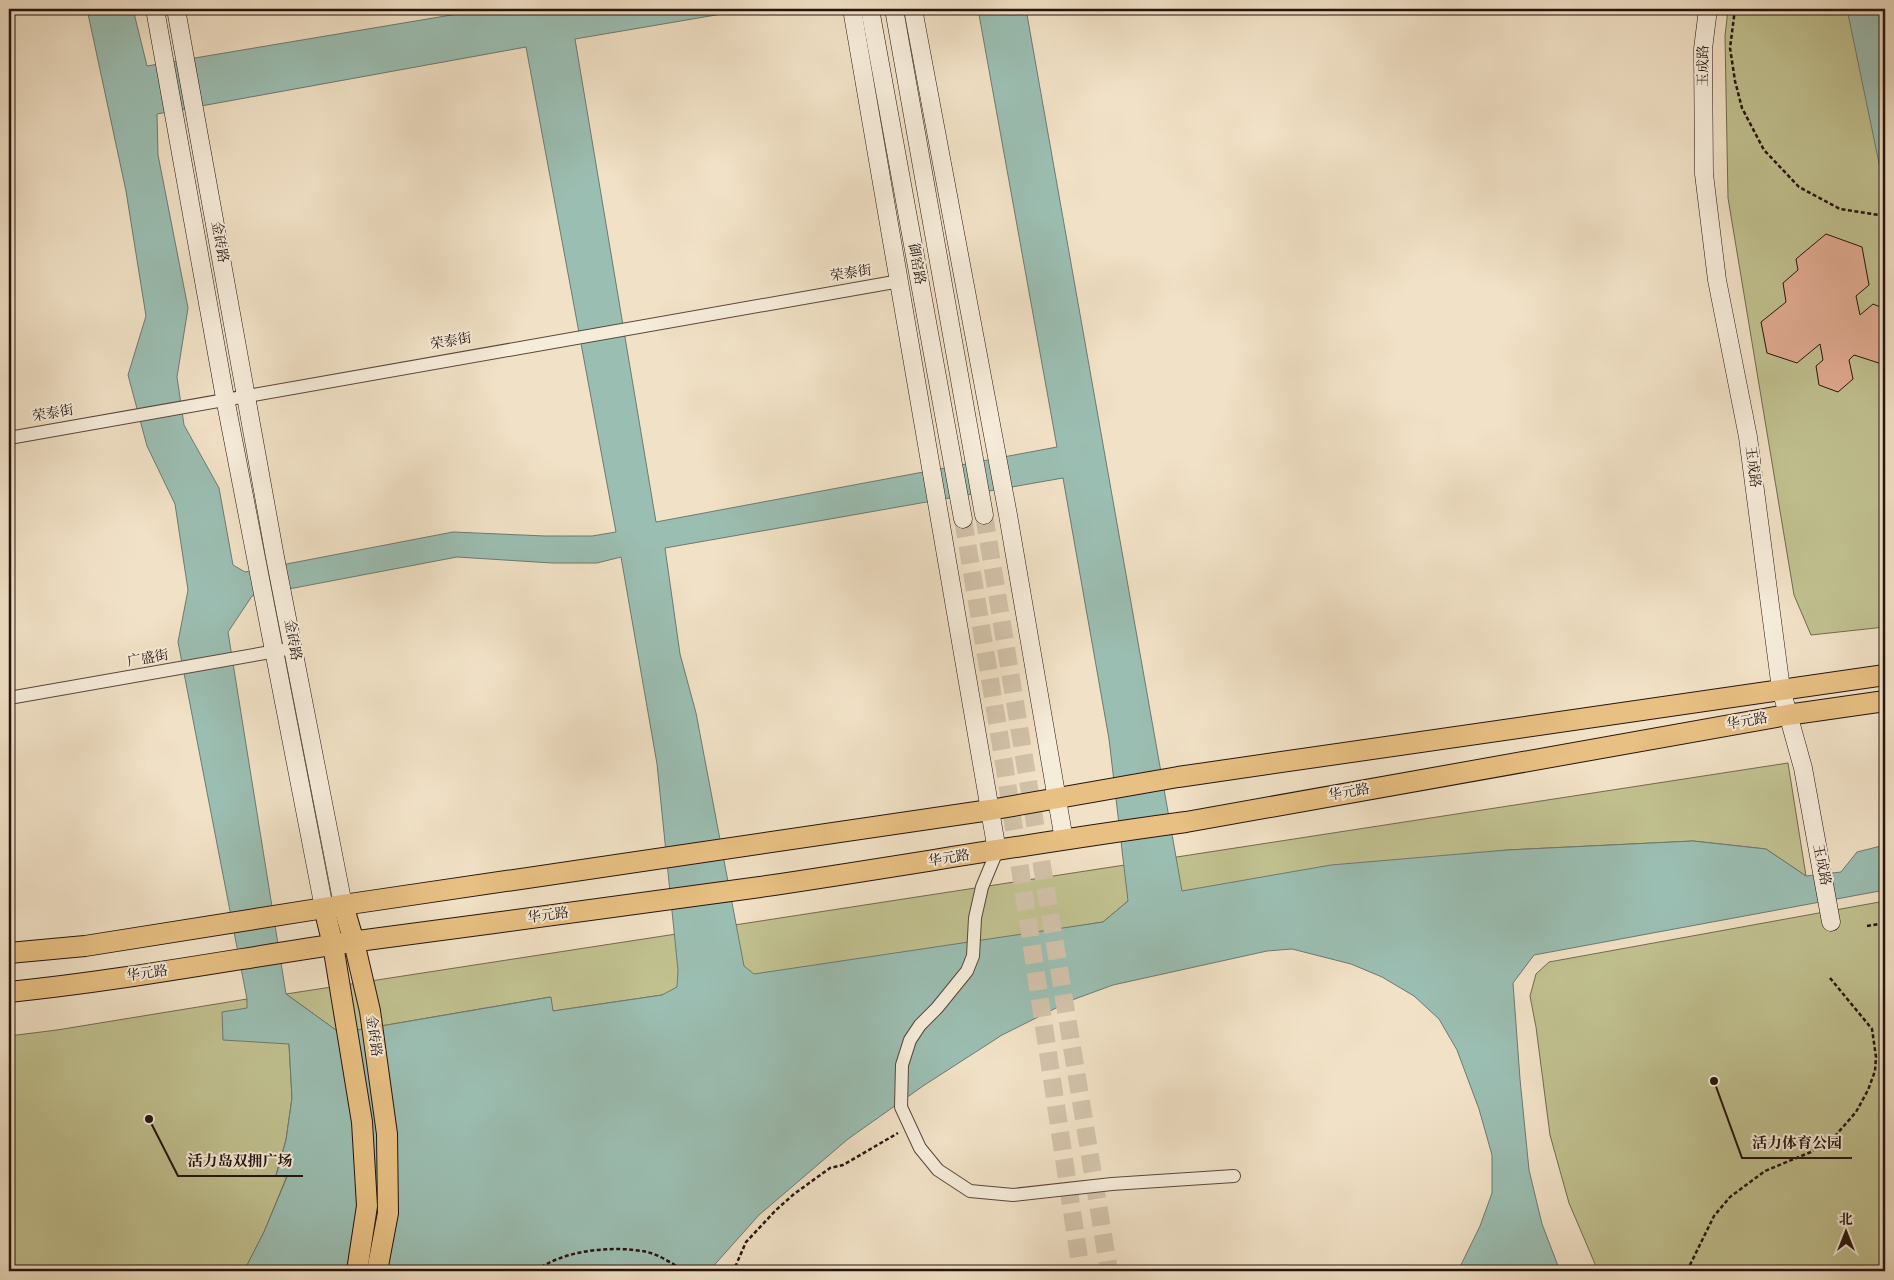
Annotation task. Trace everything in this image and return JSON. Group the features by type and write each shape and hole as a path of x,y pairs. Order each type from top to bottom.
{"main road":[{"name":"华元路","path":"9,953 85,946 333,907 990,810 1178,777 1885,675"},
{"name":"华元路","path":"9,992 214,964 354,942 760,887 1110,832 1186,822 1788,715 1885,700"},
{"name":"金砖路","path":"333,907 354,942 370,1011 387,1134 388,1212 377,1271"},
{"name":"金砖路","path":"333,907 333,945 362,1122 367,1206 357,1271"}],"street":[{"name":"金砖路","path":"155,9 274,651 333,907"},
{"name":"金砖路","path":"176,9 275,557 286,604 333,907"},
{"path":"852,9 998,851 982,887 975,918 973,956 967,971 937,1008 920,1025 910,1040 902,1065 901,1107 920,1148 938,1170 970,1191 1013,1195 1112,1184 1234,1176"},
{"name":"御窑路","path":"870,9 963,519"},
{"name":"御窑路","path":"894,9 984,515"},
{"path":"912,9 1006,505 1064,840"},
{"name":"玉成路","path":"1708,9 1703,49 1704,174 1717,280 1748,437 1781,689 1802,768 1831,922"},
{"name":"荣泰街","path":"9,438 246,393 560,338 900,282"},
{"name":"广盛街","path":"9,698 293,649"}],"path":[{"path":"1735,9 1730,48 1735,81 1742,108 1764,150 1799,187 1840,209 1885,216"},
{"path":"1867,926 1885,923"},
{"path":"1687,1271 1714,1216 1730,1196 1765,1171 1811,1152 1835,1136 1856,1112 1868,1090 1875,1071 1876,1057 1872,1029 1830,978"},
{"path":"730,1271 736,1265 746,1242 794,1194 830,1168 843,1166 910,1125"},
{"path":"536,1271 555,1259 572,1254 618,1250 649,1253 684,1271"}],"green space":[{"path":"1728,9 1885,9 1885,627 1811,635 1794,595 1728,198 1725,36"},
{"path":"1788,763 1806,876 1766,849 1693,841 1507,850 1128,901 1103,922 662,995 553,1011 550,997 340,1033 286,994"},
{"path":"1885,901 1885,1271 1598,1271 1569,1203 1550,1135 1536,1027 1530,996 1536,974 1549,962"},
{"path":"247,999 248,1008 289,1044 292,1098 286,1140 276,1175 287,1176 264,1232 244,1271 9,1271 9,1036"}],"water":[{"path":"87,9 133,9 147,66 487,9 751,9 575,39 656,522 1057,447 978,9 1026,9 1182,891 1331,865 1507,850 1693,841 1766,849 1806,876 1841,872 1857,852 1885,845 1885,890 1534,955 1513,983 1520,1079 1529,1170 1542,1224 1560,1271 1458,1271 1480,1226 1492,1193 1492,1155 1479,1109 1457,1050 1439,1019 1414,996 1382,977 1351,964 1292,949 1267,951 1113,985 1072,1000 1002,1035 923,1086 848,1139 759,1215 709,1271 244,1271 264,1232 287,1177 276,1176 286,1140 292,1098 289,1044 223,1040 222,1012 247,1008 247,999 178,642 188,590 175,504 147,446 128,375 146,316 126,191","holes":["526,47 616,532 592,536 453,532 245,572 233,565 219,488 184,425 177,377 188,308 158,155 157,114","1063,478 1109,739 1128,901 1103,922 754,974 744,966 696,713 680,654 665,548","457,557 552,563 597,563 621,557 657,764 678,970 677,987 662,995 553,1011 551,997 340,1033 286,994 228,632 252,596"]},
{"path":"1847,9 1885,9 1885,192"}],"building":[{"path":"1826,234 1862,247 1869,285 1856,296 1860,315 1873,304 1885,309 1885,365 1854,355 1849,360 1853,379 1838,392 1819,385 1816,366 1823,360 1820,344 1797,363 1767,353 1761,322 1786,302 1783,283 1798,270 1796,259"}],"tunnel":[{"path":"984,515 1109,1271"},
{"path":"963,519 1005,769 1081,1271"}],"place":[{"name":"活力体育公园","path":"1714,1081"},
{"name":"活力岛双拥广场","path":"149,1119"}]}
